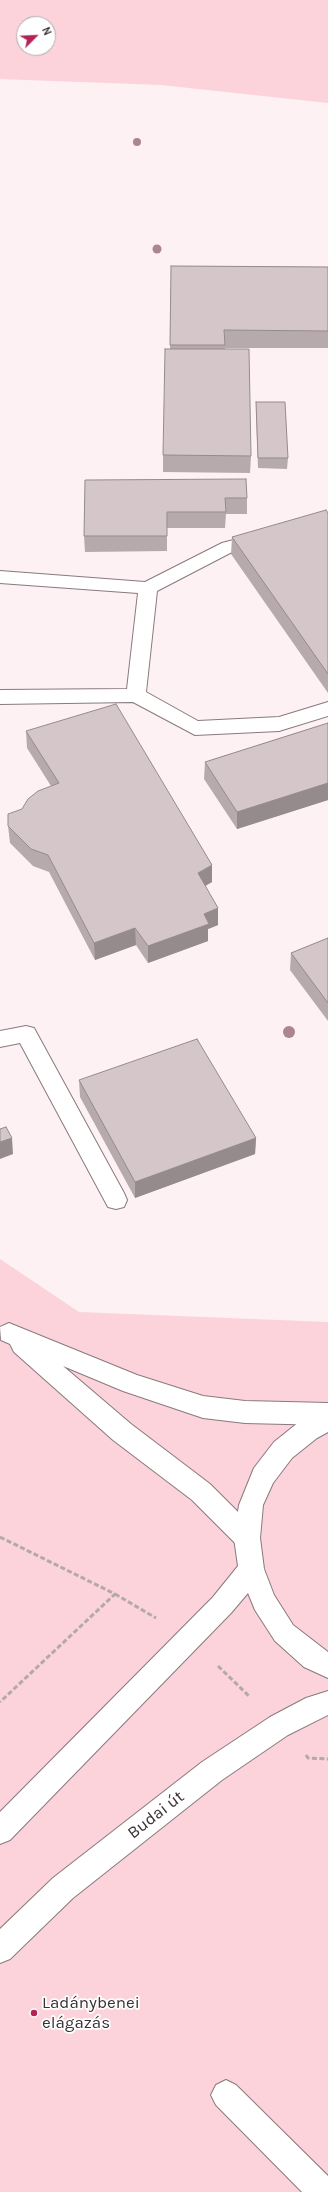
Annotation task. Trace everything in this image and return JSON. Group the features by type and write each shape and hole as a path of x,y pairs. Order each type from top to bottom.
{"main road":[{"path":"0,577 148,588 228,547 274,535"},
{"path":"136,695 148,588"},
{"path":"0,697 136,695 195,728 279,724 328,709"},
{"path":"0,1039 26,1034 116,1200"},
{"path":"5,1329 132,1384 203,1407 245,1412 328,1414"},
{"path":"5,1329 122,1432 201,1492 247,1538"},
{"path":"328,1420 308,1430 283,1450 263,1476 252,1505 247,1538 251,1569 264,1602 284,1633 313,1658 328,1666"},
{"path":"0,1831 222,1605 251,1569"},
{"name":"Budai út","path":"0,1949 63,1888 212,1771 279,1726 315,1706 328,1703"},
{"path":"226,2095 322,2192"}],"path":[{"path":"0,1537 115,1594 190,1638 279,1726 308,1758 328,1759"},
{"path":"0,1702 115,1594"}],"shaded area":[{"path":"0,0 328,0 328,103 161,85 0,79"},
{"path":"0,1259 79,1312 328,1322 328,2192 0,2192"}],"building":[{"path":"171,266 328,267 328,331 224,330 225,345 170,345"},
{"path":"165,349 249,349 251,456 163,455"},
{"path":"256,402 285,402 288,458 258,458"},
{"path":"246,479 247,498 225,498 226,512 167,512 167,536 84,536 85,480"},
{"path":"326,510 328,513 328,674 232,537"},
{"path":"116,704 212,865 198,873 218,908 204,914 209,924 148,946 135,928 94,943 48,855 31,849 8,826 8,814 22,809 28,799 38,791 59,783 26,731"},
{"path":"328,723 328,783 237,812 205,762"},
{"path":"328,938 328,1003 291,953"},
{"path":"197,1039 256,1138 135,1182 79,1080"},
{"path":"6,1127 12,1138 0,1142 0,1129"}],"place":[{"name":"Ladánybenei elágazás","path":"34,2013"}]}
